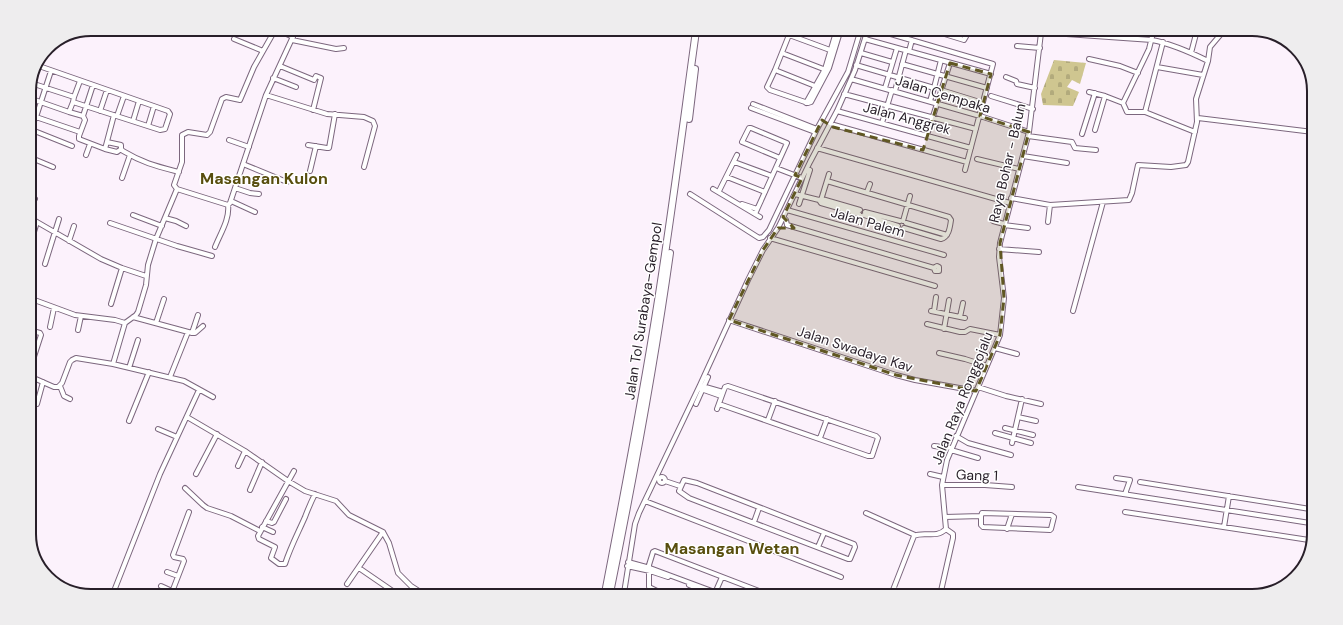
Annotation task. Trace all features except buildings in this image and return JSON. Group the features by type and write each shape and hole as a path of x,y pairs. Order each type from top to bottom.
{"highway":[{"name":"Jalan Tol Surabaya–Gempol","path":"606,589 635,436 656,314 676,186 695,36"},
{"name":"Jalan Tol Surabaya–Gempol","path":"611,589 647,400 665,286 699,36"}],"street":[{"path":"254,212 229,203 177,189 174,185 182,162 182,135 188,132 206,135 209,134 222,99 226,97 237,101 240,100 250,76 272,36"},
{"path":"287,36 292,39 336,48 344,48"},
{"path":"215,247 227,218 229,203 249,147 255,124 273,78 293,36"},
{"path":"789,36 767,86 768,89 806,103 811,102 826,70 839,36"},
{"path":"792,36 830,50"},
{"path":"806,103 826,70 835,36"},
{"path":"690,194 761,238 769,230 817,148 848,72 859,36"},
{"path":"696,404 729,320 757,262 770,238 778,228 795,194 799,177 816,131 828,123 836,111 851,79 866,36"},
{"path":"898,36 991,62 993,64 981,116 965,170"},
{"path":"951,36 964,40 966,36"},
{"name":"Raya Bohar - Balun","path":"1004,298 999,249 1028,134 1041,36"},
{"path":"1092,36 1163,42 1208,61"},
{"path":"1123,103 1138,72 1153,36"},
{"path":"1191,53 1195,36"},
{"path":"817,148 1011,200 1050,205 1130,199 1138,164 1171,167 1188,164 1198,118 1196,103 1211,45 1219,36"},
{"path":"234,39 263,51"},
{"path":"865,39 991,74"},
{"path":"882,123 902,64 912,40"},
{"path":"1145,112 1163,42"},
{"path":"1017,46 1040,48"},
{"path":"885,88 897,48"},
{"path":"861,52 892,62"},
{"path":"782,53 826,70"},
{"path":"1089,59 1138,72"},
{"path":"930,101 941,60"},
{"path":"927,135 950,62"},
{"path":"902,64 987,88"},
{"path":"856,65 934,88"},
{"path":"280,66 314,80 316,76 321,78 313,110"},
{"path":"37,85 86,106 162,131 165,129 170,113 154,106 42,67"},
{"path":"1157,67 1203,75"},
{"path":"775,70 815,86"},
{"path":"51,71 36,117 80,132"},
{"path":"1006,77 1016,81 1017,84 1035,88"},
{"path":"273,78 296,87"},
{"name":"Jalan Cempaka","path":"851,79 981,116 1028,134 1072,142 1074,148 1096,150"},
{"path":"69,112 80,81"},
{"path":"93,85 83,116 85,120 79,139 117,152 121,149"},
{"path":"100,111 107,90"},
{"path":"941,90 983,103"},
{"path":"1089,92 1123,103 1128,112 1145,112 1195,132"},
{"path":"1082,134 1095,93"},
{"path":"844,94 976,129"},
{"path":"266,95 327,114 364,116 374,123 364,167"},
{"path":"105,149 124,96"},
{"path":"990,96 1032,109"},
{"path":"1095,130 1105,96"},
{"path":"36,100 83,116"},
{"path":"133,121 139,101"},
{"path":"148,126 154,106"},
{"path":"752,106 816,131"},
{"name":"Jalan Anggrek","path":"836,111 971,148"},
{"path":"308,145 329,148 335,114"},
{"path":"1198,118 1307,131"},
{"path":"828,123 967,162"},
{"path":"756,211 787,145 787,142 749,128 742,143 780,158"},
{"path":"36,132 72,146"},
{"path":"229,140 249,147"},
{"path":"107,142 121,145 121,149 150,165 178,172"},
{"path":"86,155 90,144"},
{"path":"310,171 316,146"},
{"path":"719,191 734,163 737,154"},
{"path":"122,178 130,155"},
{"path":"1023,156 1067,163"},
{"path":"977,158 1019,169"},
{"path":"36,160 54,167"},
{"path":"734,163 772,176"},
{"path":"243,164 287,182"},
{"path":"776,168 799,177"},
{"path":"799,204 810,170"},
{"path":"820,200 829,174"},
{"path":"727,177 765,192"},
{"path":"795,194 862,213 900,228 941,239 947,235 951,222 949,217 827,181"},
{"path":"867,192 870,184"},
{"path":"235,188 250,193 259,194"},
{"path":"113,364 126,323 137,313 146,285 148,265 156,239 177,189"},
{"path":"713,189 756,211 760,217"},
{"path":"904,228 903,222 910,196"},
{"path":"1073,311 1103,202"},
{"path":"1048,222 1050,205"},
{"name":"Jalan Palem","path":"787,210 944,255"},
{"path":"862,213 903,222 947,235"},
{"path":"859,222 862,213"},
{"path":"132,215 162,226"},
{"path":"783,217 786,220 787,225"},
{"path":"165,218 186,226"},
{"path":"45,264 59,219"},
{"path":"993,221 1004,225 1028,228"},
{"path":"36,225 37,222 85,251 122,268 146,276"},
{"path":"898,226 903,222"},
{"path":"110,223 212,256"},
{"path":"778,228 783,228 787,225 934,268"},
{"path":"69,241 74,226"},
{"path":"770,238 936,286"},
{"path":"999,249 1039,252"},
{"path":"111,304 122,268"},
{"path":"936,297 932,311 965,318"},
{"name":"Jalan Raya Ronggojalu","path":"942,589 953,538 953,534 946,529 942,485 943,476 956,436 1000,335 1004,298"},
{"path":"156,323 164,299"},
{"path":"944,329 949,300"},
{"path":"36,301 81,316 115,320 126,323"},
{"path":"960,317 963,303"},
{"path":"50,327 54,308"},
{"path":"170,377 198,315"},
{"path":"78,330 81,316"},
{"path":"133,317 190,333 195,333 203,326"},
{"name":"Jalan Swadaya Kav","path":"729,320 896,375 915,380 977,389 1041,404"},
{"path":"926,324 960,332 965,332 970,329 1000,335"},
{"path":"36,332 41,335 36,350"},
{"path":"129,368 138,340"},
{"path":"995,348 1017,354"},
{"path":"939,353 987,366"},
{"path":"70,399 64,396 60,386 70,362 73,359 113,364 170,377 184,381 213,397"},
{"path":"129,420 149,372"},
{"path":"625,589 635,524 645,501 708,377"},
{"path":"36,379 54,388 60,386"},
{"path":"37,404 43,382"},
{"path":"728,386 876,436 878,438 872,456 868,456 768,420 718,406 722,394 725,387 728,386"},
{"path":"702,387 722,394"},
{"path":"115,589 159,477 199,390"},
{"path":"1012,441 1022,399"},
{"path":"768,420 775,401"},
{"path":"187,417 245,451 305,491 336,501 349,515 383,532 389,543 398,573 413,589"},
{"path":"1018,417 1036,421"},
{"path":"820,438 827,419"},
{"path":"1005,428 1033,435"},
{"path":"158,430 177,438"},
{"path":"995,433 1012,441 1030,443"},
{"path":"196,474 217,434"},
{"path":"956,436 973,445 1011,455"},
{"path":"934,446 951,449 978,458"},
{"path":"238,466 245,451"},
{"path":"250,490 262,462"},
{"path":"294,471 258,537 275,547 271,556 272,559 279,564 285,564 288,552 294,542 308,506 315,494"},
{"path":"930,474 943,476"},
{"path":"658,478 661,483 665,481 680,486"},
{"path":"1116,478 1130,480 1127,495"},
{"path":"686,480 854,544 855,547 849,559 689,498 679,492 680,486 683,481 686,480"},
{"path":"1140,482 1307,509"},
{"name":"Gang 1","path":"942,485 985,485 1012,487"},
{"path":"1078,487 1307,522"},
{"path":"185,488 203,506 261,529 273,532"},
{"path":"1224,527 1228,496"},
{"path":"266,521 272,523 274,522 286,499"},
{"path":"645,501 841,577"},
{"path":"754,522 759,508"},
{"path":"173,589 184,560 174,557 173,555 189,512"},
{"path":"1125,512 1306,540"},
{"path":"866,513 915,535 937,534 946,529"},
{"path":"945,517 981,516 982,513 1054,517 1050,530 982,527 981,516"},
{"path":"1008,529 1012,514"},
{"path":"348,584 383,532"},
{"path":"818,547 824,533"},
{"path":"894,589 911,540 915,535"},
{"path":"653,589 649,587 650,562 653,552 657,551 754,589"},
{"path":"628,564 650,569 704,589"},
{"path":"359,568 390,589"},
{"path":"167,572 178,576"},
{"path":"717,589 722,577"},
{"path":"161,586 168,589"}],"highlighted area":[{"path":"950,63 991,74 980,116 1029,132 1000,243 1004,298 1000,335 976,391 896,375 729,320 763,250 778,228 794,228 783,217 802,178 795,175 822,120 833,127 923,150"}],"green space":[{"path":"1054,60 1086,63 1080,84 1072,80 1067,87 1079,92 1073,106 1043,105 1041,94"}],"district":[{"name":"Masangan Kulon","path":"264,178"},
{"name":"Masangan Wetan","path":"732,548"}]}
